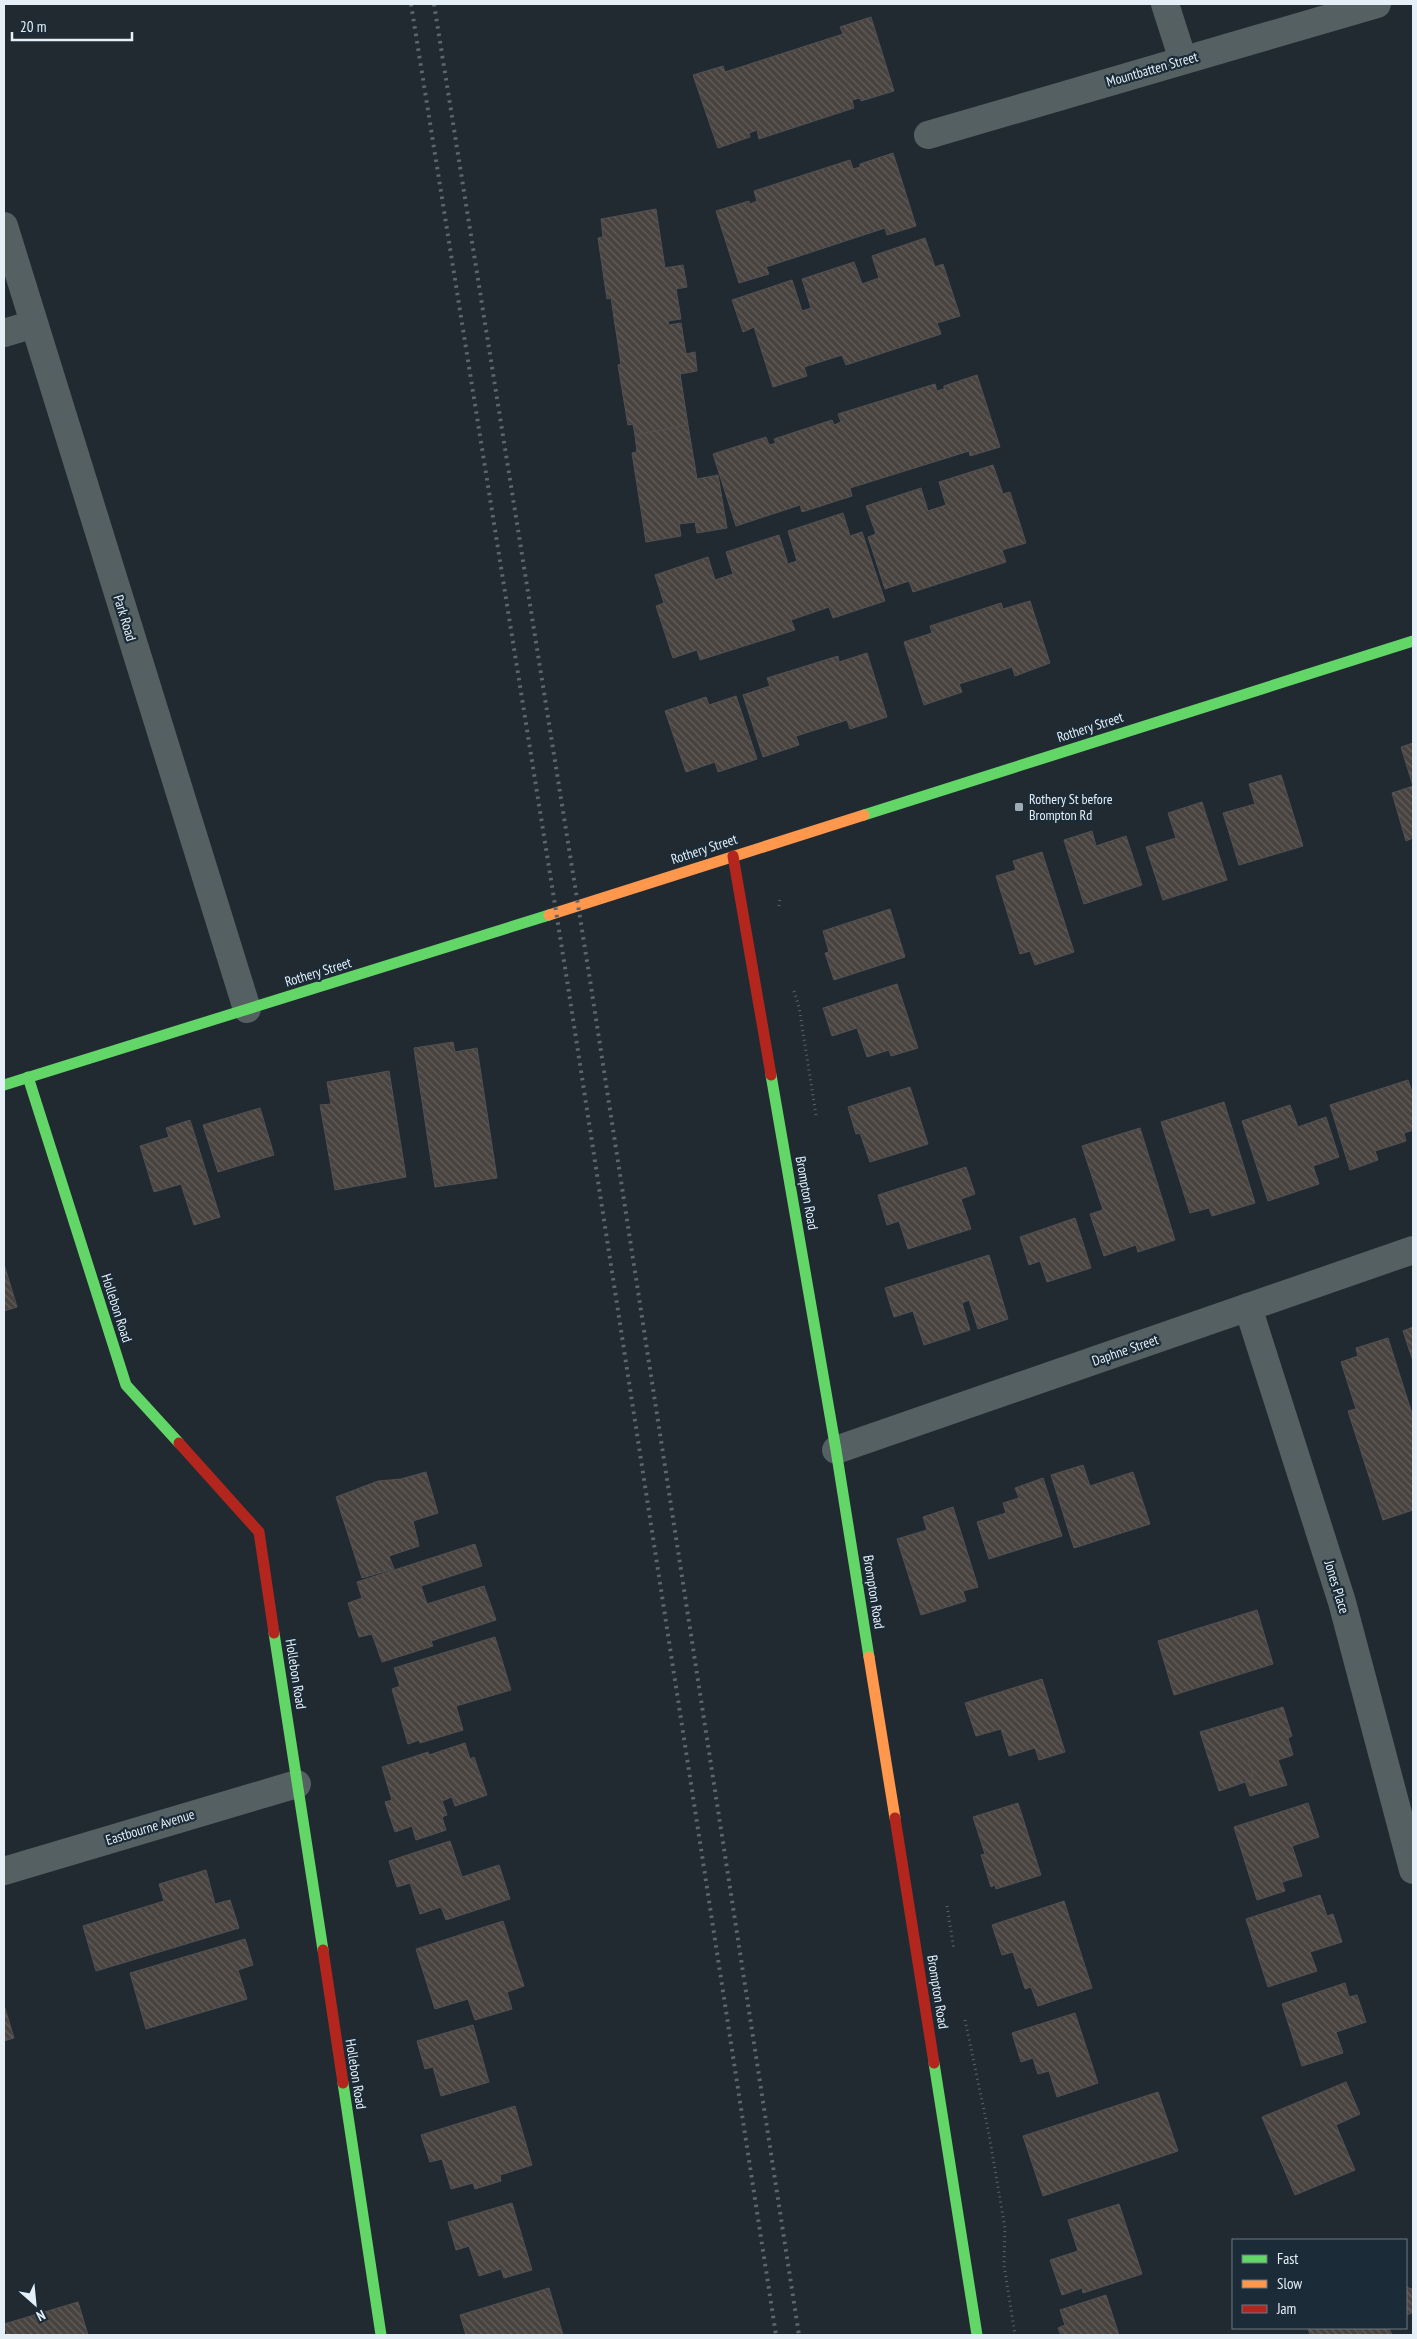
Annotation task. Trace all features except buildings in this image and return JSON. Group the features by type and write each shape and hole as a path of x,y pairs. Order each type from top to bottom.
{"street":[{"path":"1165,4 1184,60"},
{"name":"Mountbatten Street","path":"928,135 1377,4"},
{"name":"Park Road","path":"4,226 247,1009"},
{"path":"4,333 34,324"},
{"name":"Rothery Street","path":"4,1085 495,932 1413,641"},
{"name":"Brompton Road","path":"733,856 836,1450 978,2335"},
{"name":"Hollebon Road","path":"28,1077 126,1385 259,1532 381,2335"},
{"name":"Daphne Street","path":"836,1450 1413,1250"},
{"name":"Jones Place","path":"1248,1307 1342,1602 1413,1870"},
{"name":"Eastbourne Avenue","path":"4,1871 297,1784"}],"path":[{"path":"946,1903 954,1951"},
{"path":"964,2016 988,2129 1005,2228 1004,2265 1016,2335"}],"railway":[{"path":"411,4 567,980 776,2335"},
{"path":"434,4 590,980 799,2335"}],"traffic: fast":[{"path":"864,815 1413,641"},
{"path":"4,1085 549,915"},
{"path":"771,1075 836,1450 869,1657"},
{"path":"28,1077 126,1385 179,1443"},
{"path":"274,1633 323,1950"},
{"path":"934,2063 977,2335"},
{"path":"343,2083 381,2335"}],"traffic: slow":[{"path":"549,915 864,815"},
{"path":"869,1657 895,1818"}],"traffic: jam":[{"path":"733,856 771,1075"},
{"path":"179,1443 259,1532 274,1633"},
{"path":"895,1818 934,2063"},
{"path":"323,1950 343,2083"}],"place":[{"name":"Rothery St before Brompton Rd","path":"1019,807"}]}
